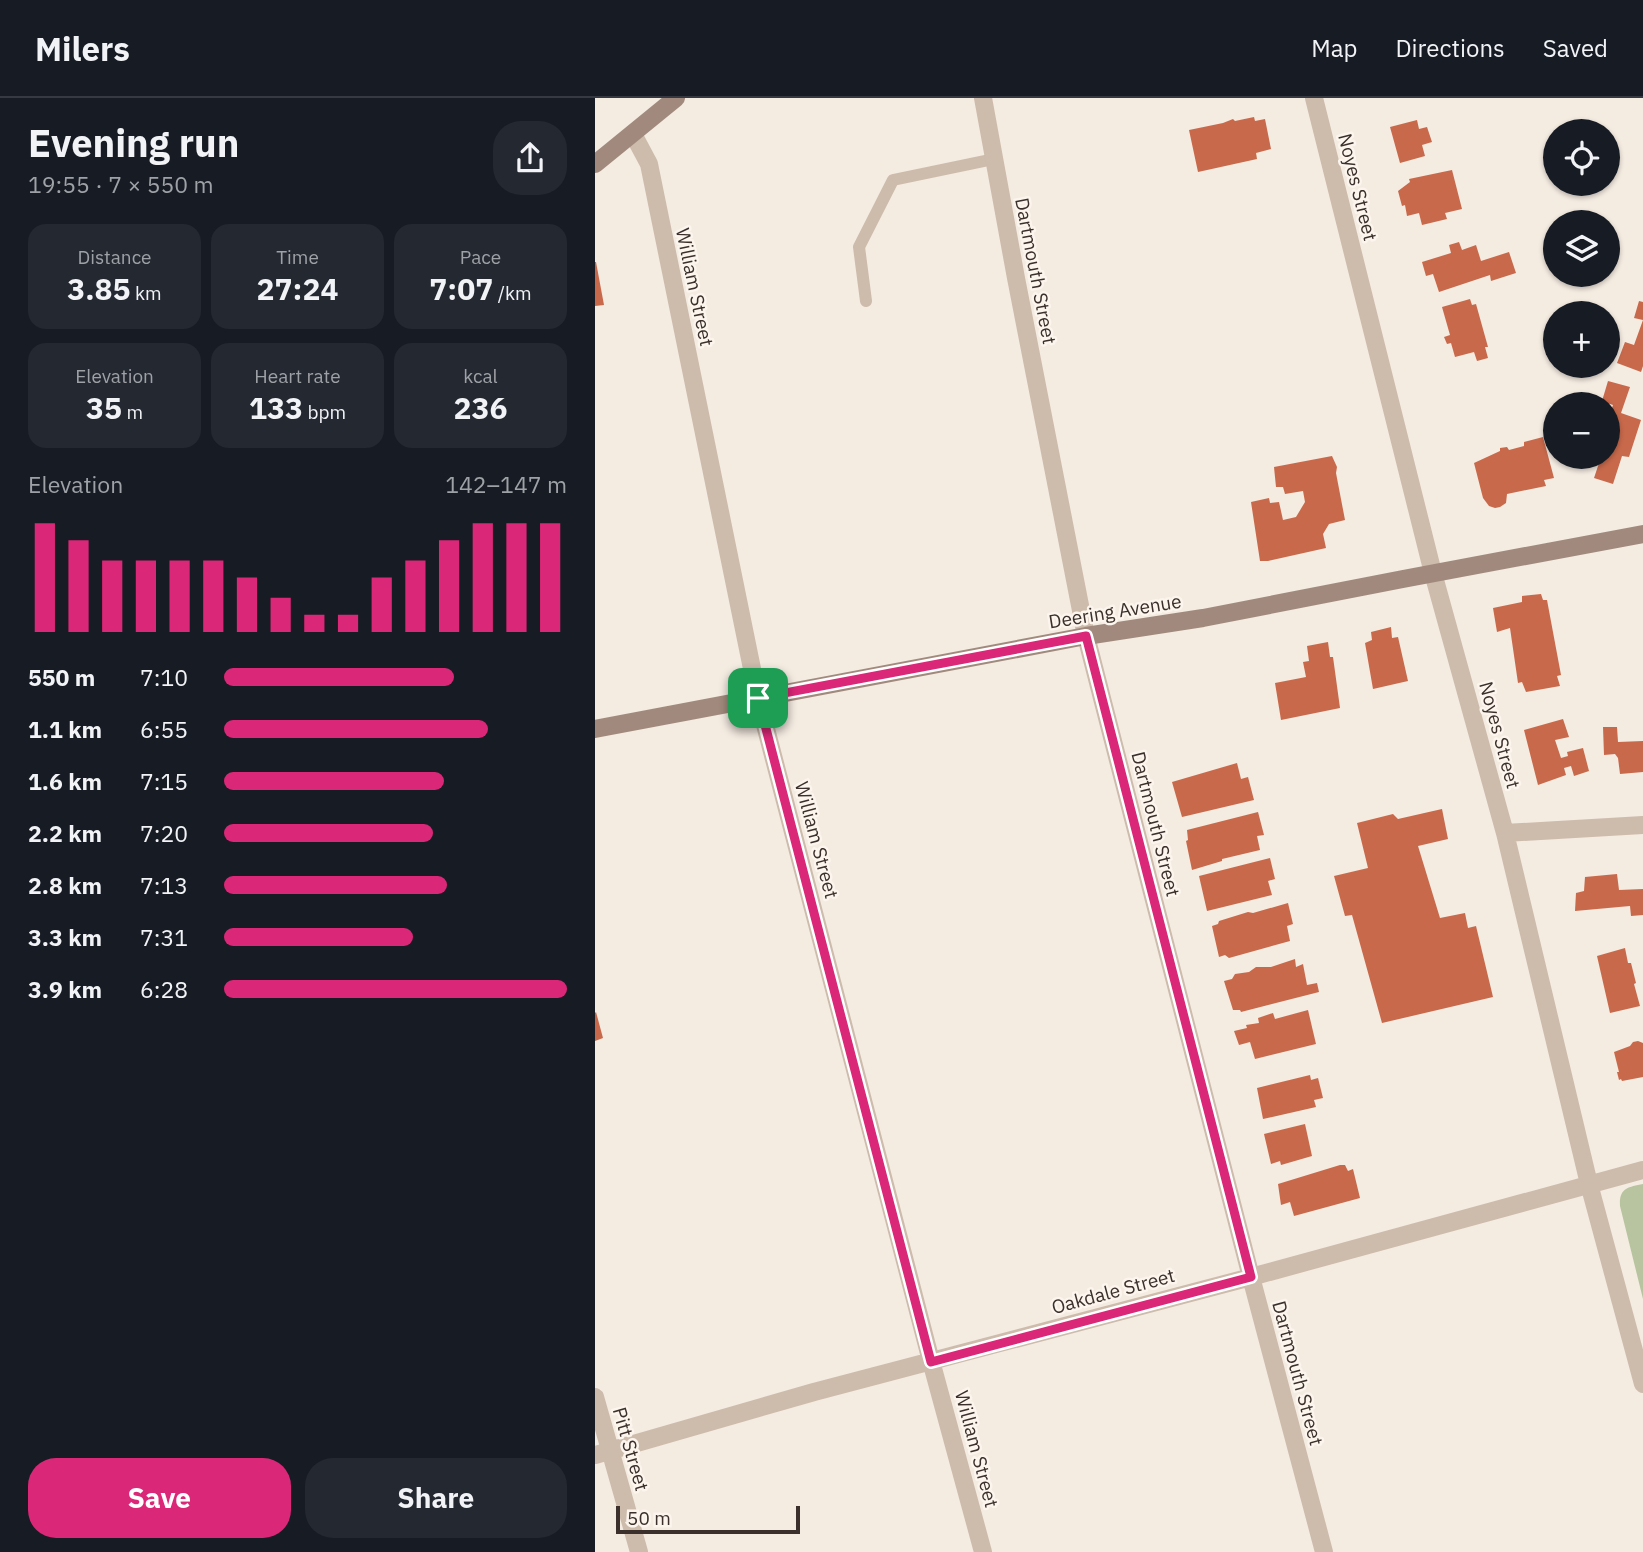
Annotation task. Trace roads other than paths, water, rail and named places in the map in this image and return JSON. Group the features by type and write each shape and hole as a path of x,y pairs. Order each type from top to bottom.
{"main road":[{"path":"595,164 676,98"},
{"name":"Deering Avenue","path":"595,729 1643,534"}],"street":[{"name":"Dartmouth Street","path":"983,98 1086,636 1324,1552"},
{"name":"Noyes Street","path":"1314,98 1433,573 1505,833 1589,1184 1643,1384"},
{"name":"William Street","path":"632,134 649,164 758,698 983,1552"},
{"path":"1505,833 1643,825"},
{"name":"Oakdale Street","path":"602,1453 814,1392 1643,1170"},
{"name":"Pitt Street","path":"595,1397 602,1453 639,1552"}],"lane":[{"path":"866,301 859,247 893,180 994,159"}]}
